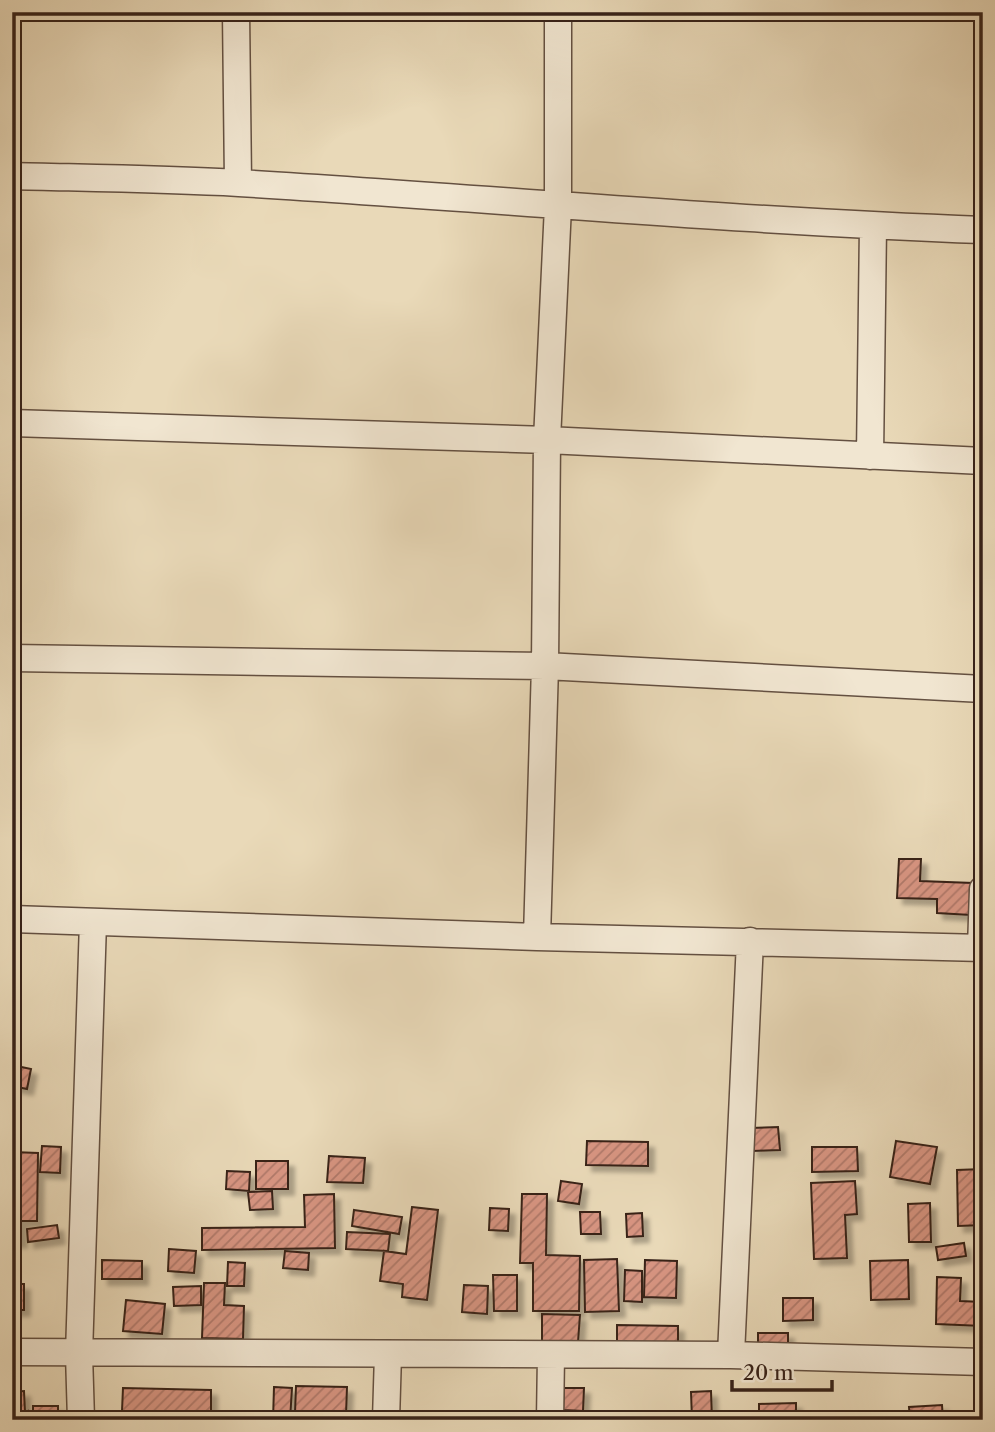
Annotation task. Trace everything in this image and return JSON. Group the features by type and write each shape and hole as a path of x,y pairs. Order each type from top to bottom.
{"street":[{"path":"236,12 238,183"},
{"path":"537,937 545,666 547,440 558,206 558,12"},
{"path":"12,176 238,183 873,226 983,230"},
{"path":"870,456 873,226"},
{"path":"12,423 547,440 983,461"},
{"path":"12,658 545,666 983,689"},
{"path":"12,919 537,937 982,948 983,888"},
{"path":"81,1420 79,1354 93,922"},
{"path":"731,1355 750,941"},
{"path":"12,1352 731,1355 983,1362"},
{"path":"387,1420 388,1354"},
{"path":"550,1420 551,1355"}],"building":[{"path":"899,859 921,859 920,881 973,883 971,915 937,913 937,899 897,898"},
{"path":"12,1065 31,1069 27,1089 12,1086"},
{"path":"778,1127 780,1150 752,1151 751,1128"},
{"path":"587,1141 648,1142 648,1166 586,1165"},
{"path":"896,1141 937,1147 930,1184 890,1177"},
{"path":"42,1146 61,1147 60,1173 40,1172"},
{"path":"812,1147 857,1147 858,1171 812,1172"},
{"path":"12,1152 38,1153 37,1221 21,1221 21,1242 12,1241"},
{"path":"329,1156 365,1158 363,1183 327,1182"},
{"path":"256,1161 288,1161 288,1189 256,1189"},
{"path":"983,1169 983,1225 958,1226 957,1170"},
{"path":"227,1171 250,1172 249,1191 226,1189"},
{"path":"561,1181 582,1184 579,1204 558,1201"},
{"path":"855,1181 857,1214 845,1215 847,1258 814,1259 811,1183"},
{"path":"272,1191 273,1209 250,1210 248,1192"},
{"path":"334,1194 335,1248 202,1250 202,1228 305,1227 304,1195"},
{"path":"522,1194 547,1194 546,1255 580,1256 579,1311 533,1311 533,1263 520,1263"},
{"path":"930,1203 931,1242 909,1242 908,1204"},
{"path":"412,1207 438,1210 427,1300 402,1297 403,1284 380,1281 384,1251 406,1254"},
{"path":"490,1208 509,1209 508,1231 489,1230"},
{"path":"354,1210 402,1217 399,1234 352,1226"},
{"path":"580,1212 600,1212 601,1234 581,1234"},
{"path":"642,1213 643,1236 627,1237 626,1214"},
{"path":"57,1225 59,1238 28,1242 27,1229"},
{"path":"347,1232 390,1234 388,1251 346,1249"},
{"path":"964,1243 966,1256 938,1260 936,1247"},
{"path":"169,1249 196,1251 194,1273 168,1271"},
{"path":"285,1251 309,1253 308,1270 283,1268"},
{"path":"617,1259 619,1311 585,1312 584,1260"},
{"path":"102,1260 142,1261 142,1279 102,1279"},
{"path":"645,1260 677,1261 676,1298 644,1297"},
{"path":"908,1260 909,1299 871,1300 870,1261"},
{"path":"228,1262 245,1263 244,1286 227,1286"},
{"path":"625,1270 642,1271 642,1302 624,1301"},
{"path":"493,1275 517,1275 517,1311 494,1311"},
{"path":"937,1277 961,1278 960,1301 983,1302 983,1326 936,1324"},
{"path":"204,1283 225,1283 224,1305 244,1306 243,1339 202,1338"},
{"path":"12,1284 24,1284 24,1310 12,1310"},
{"path":"464,1285 488,1286 487,1314 462,1312"},
{"path":"201,1286 201,1305 174,1306 173,1287"},
{"path":"783,1298 813,1298 813,1320 783,1321"},
{"path":"126,1300 165,1304 162,1334 123,1331"},
{"path":"542,1314 580,1315 578,1342 542,1342"},
{"path":"617,1325 678,1326 678,1346 617,1344"},
{"path":"758,1333 788,1333 788,1345 758,1345"},
{"path":"296,1386 347,1387 346,1415 295,1413"},
{"path":"274,1387 292,1388 290,1420 273,1420"},
{"path":"123,1388 211,1390 211,1414 122,1411"},
{"path":"564,1388 584,1388 583,1411 563,1410"},
{"path":"24,1391 28,1420 12,1420 12,1392"},
{"path":"711,1391 712,1420 692,1420 691,1392"},
{"path":"796,1403 796,1420 759,1420 759,1404"},
{"path":"942,1405 943,1420 910,1420 909,1407"},
{"path":"33,1406 58,1406 58,1420 33,1420"}]}
